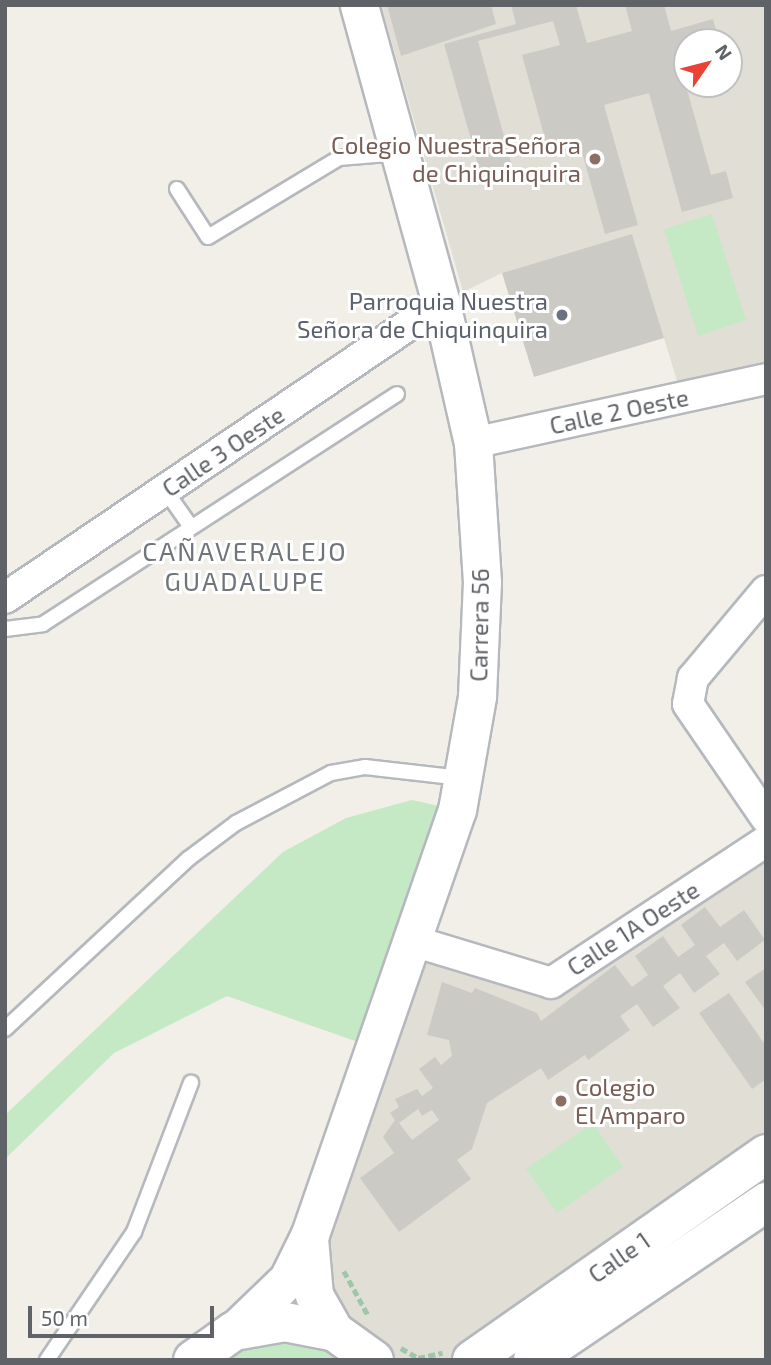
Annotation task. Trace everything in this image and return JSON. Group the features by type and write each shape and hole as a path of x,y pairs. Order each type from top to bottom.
{"main road":[{"name":"Calle 1","path":"460,1354 766,1154"},
{"name":"Calle 1","path":"533,1360 766,1202"},
{"path":"193,1360 234,1331 285,1322 379,1340"}],"street":[{"name":"Carrera 56","path":"234,1331 288,1279 310,1234 413,942 466,778 477,696 482,582 472,443 441,303 359,5"},
{"name":"Calle 3 Oeste","path":"5,598 441,303"},
{"name":"Calle 2 Oeste","path":"472,443 766,379"},
{"path":"766,590 693,678 688,704 766,818"},
{"name":"Calle 1A Oeste","path":"413,942 551,983 766,841"},
{"name":"Carrera 56","path":"310,1234 309,1275 335,1332"}],"lane":[{"path":"177,189 208,237 339,158 401,153"},
{"path":"5,629 43,624 397,394"},
{"path":"166,489 191,527"},
{"path":"5,1029 188,859 236,823 331,773 365,767 466,778"},
{"path":"47,1360 134,1232 191,1083"}],"path":[{"path":"342,1265 379,1340 418,1358 460,1354"}],"shaded area":[{"name":"Colegio NuestraSeñora de Chiquinquira","path":"381,5 766,5 766,379 682,397 632,234 502,273 463,292"},
{"name":"Colegio El Amparo","path":"766,841 766,1154 472,1360 374,1360 309,1275 413,941 551,983"}],"green space":[{"path":"712,214 746,320 698,336 664,229"},
{"path":"412,800 457,810 375,1048 227,996 114,1053 5,1159 5,1115 283,852 346,818"},
{"path":"593,1123 623,1167 557,1213 526,1169"},
{"path":"246,1327 374,1360 193,1360"}],"building":[{"path":"387,5 491,5 496,24 401,56"},
{"path":"511,5 576,5 587,43 632,31 625,5 664,5 673,30 673,98 689,98 711,175 726,171 733,198 682,212 649,93 604,105 638,225 605,234 578,138 547,146 522,55 560,45 553,21 478,41 514,173 483,182 444,44 516,24"},
{"path":"713,19 715,28 682,28"},
{"path":"632,234 664,338 534,377 502,273"},
{"path":"705,907 720,927 744,910 765,940 737,961 724,943 706,956 720,974 694,993 680,973 663,986 680,1008 653,1027 637,1004 620,1016 630,1030 588,1060 585,1055 548,1080 541,1068 487,1103 472,1149 457,1160 471,1179 399,1232 360,1178 394,1153 383,1137 395,1120 390,1113 399,1107 395,1099 417,1089 422,1096 433,1088 419,1069 435,1057 441,1065 452,1056 449,1040 427,1035 442,982 472,993 475,988 537,1013 541,1021 615,965 632,987 648,975 635,956 663,936 678,957 695,945 681,925","holes":["418,1109 422,1116 432,1110 439,1120 412,1140 399,1123"]},
{"path":"766,968 766,1011 745,982"},
{"path":"729,993 766,1046 766,1079 752,1089 699,1013"}],"place":[{"name":"Colegio NuestraSeñora de Chiquinquira","path":"595,159"},
{"name":"Parroquia Nuestra Señora de Chiquinquira","path":"562,315"},
{"name":"Colegio El Amparo","path":"561,1101"}],"district":[{"name":"CAÑAVERALEJO GUADALUPE","path":"245,566"}]}
